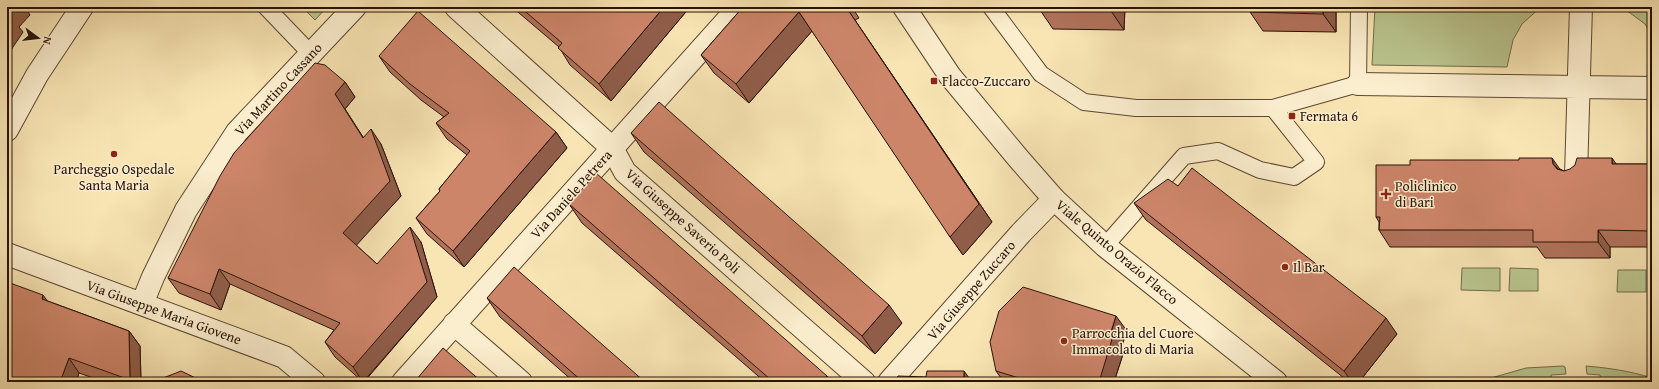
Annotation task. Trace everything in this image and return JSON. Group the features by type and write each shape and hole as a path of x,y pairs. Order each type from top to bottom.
{"street":[{"path":"7,130 37,75 82,7"},
{"name":"Via Martino Cassano","path":"142,304 153,277 186,210 237,132 355,7"},
{"name":"Via Giuseppe Saverio Poli","path":"456,7 612,148 625,172 864,382"},
{"name":"Via Daniele Petrera","path":"403,382 738,7"},
{"name":"Viale Quinto Orazio Flacco","path":"904,7 950,76 1054,199 1105,246 1276,382"},
{"path":"1576,175 1581,7"},
{"path":"1358,84 1652,88"},
{"name":"Via Giuseppe Zuccaro","path":"890,382 1021,233 1054,199"},
{"name":"Via Giuseppe Maria Giovene","path":"7,254 284,357 314,382"},
{"path":"454,324 521,382"}],"lane":[{"path":"266,7 311,54"},
{"path":"991,7 1041,74 1084,102 1136,108 1273,108 1358,84 1359,7"},
{"path":"1105,246 1184,156 1218,150 1260,170 1294,177 1316,162 1273,108"}],"green space":[{"path":"302,7 327,7 315,20"},
{"path":"1375,7 1541,7 1522,24 1513,40 1507,67 1372,65"},
{"path":"1622,7 1652,7 1652,36 1645,24"},
{"path":"1462,268 1500,268 1500,291 1461,290"},
{"path":"1510,268 1538,269 1538,291 1509,291"},
{"path":"1618,270 1646,270 1646,292 1617,292"},
{"path":"1586,366 1636,373 1652,378 1652,382 1601,382 1600,375 1587,374"},
{"path":"1565,367 1566,374 1551,375 1551,382 1477,382 1526,368"}],"building":[{"path":"520,7 664,7 599,84 558,48 562,43"},
{"path":"743,7 846,7 979,204 950,237 799,12 736,84 701,55"},
{"path":"1040,7 1111,7 1111,11 1040,10"},
{"path":"1251,7 1323,7 1323,14 1250,12"},
{"path":"418,11 556,132 453,251 416,218 440,191 439,189 470,151 436,123 449,113 410,84 379,56"},
{"path":"7,12 10,14 7,19"},
{"path":"315,63 325,65 345,82 335,94 363,138 371,129 390,181 343,233 377,264 410,227 427,282 353,367 325,342 340,323 219,269 210,294 168,278 220,176 234,153"},
{"path":"659,102 889,305 862,336 631,133"},
{"path":"1519,158 1552,158 1553,164 1557,169 1564,171 1575,165 1577,158 1612,158 1612,164 1652,164 1652,231 1598,230 1598,242 1533,242 1533,230 1379,230 1380,217 1376,217 1376,165 1410,165 1410,160 1519,160"},
{"path":"1192,168 1386,318 1344,371 1134,203 1168,179 1178,186"},
{"path":"596,173 827,376 822,382 769,382 771,380 569,204"},
{"path":"514,267 645,382 583,382 487,298"},
{"path":"10,283 43,295 42,299 129,331 130,380 69,358 60,382 13,382 7,377 7,354 10,346 7,345 7,286"},
{"name":"Parrocchia del Cuore Immacolato di Maria","path":"1023,287 1116,316 1110,335 1113,336 1099,382 1032,382 996,371 990,342 999,311"},
{"path":"443,348 482,382 418,382 416,380"},
{"path":"181,371 204,382 153,382"},
{"path":"927,371 964,371 964,382 893,382 898,376 926,377"}],"place":[{"name":"Flacco-Zuccaro","path":"934,81"},
{"name":"Fermata 6","path":"1292,116"},
{"name":"Parcheggio Ospedale Santa Maria","path":"114,154"},
{"name":"Policlinico di Bari","path":"1386,194"},
{"name":"Il Bar","path":"1285,267"},
{"name":"Parrocchia del Cuore Immacolato di Maria","path":"1064,341"}]}
